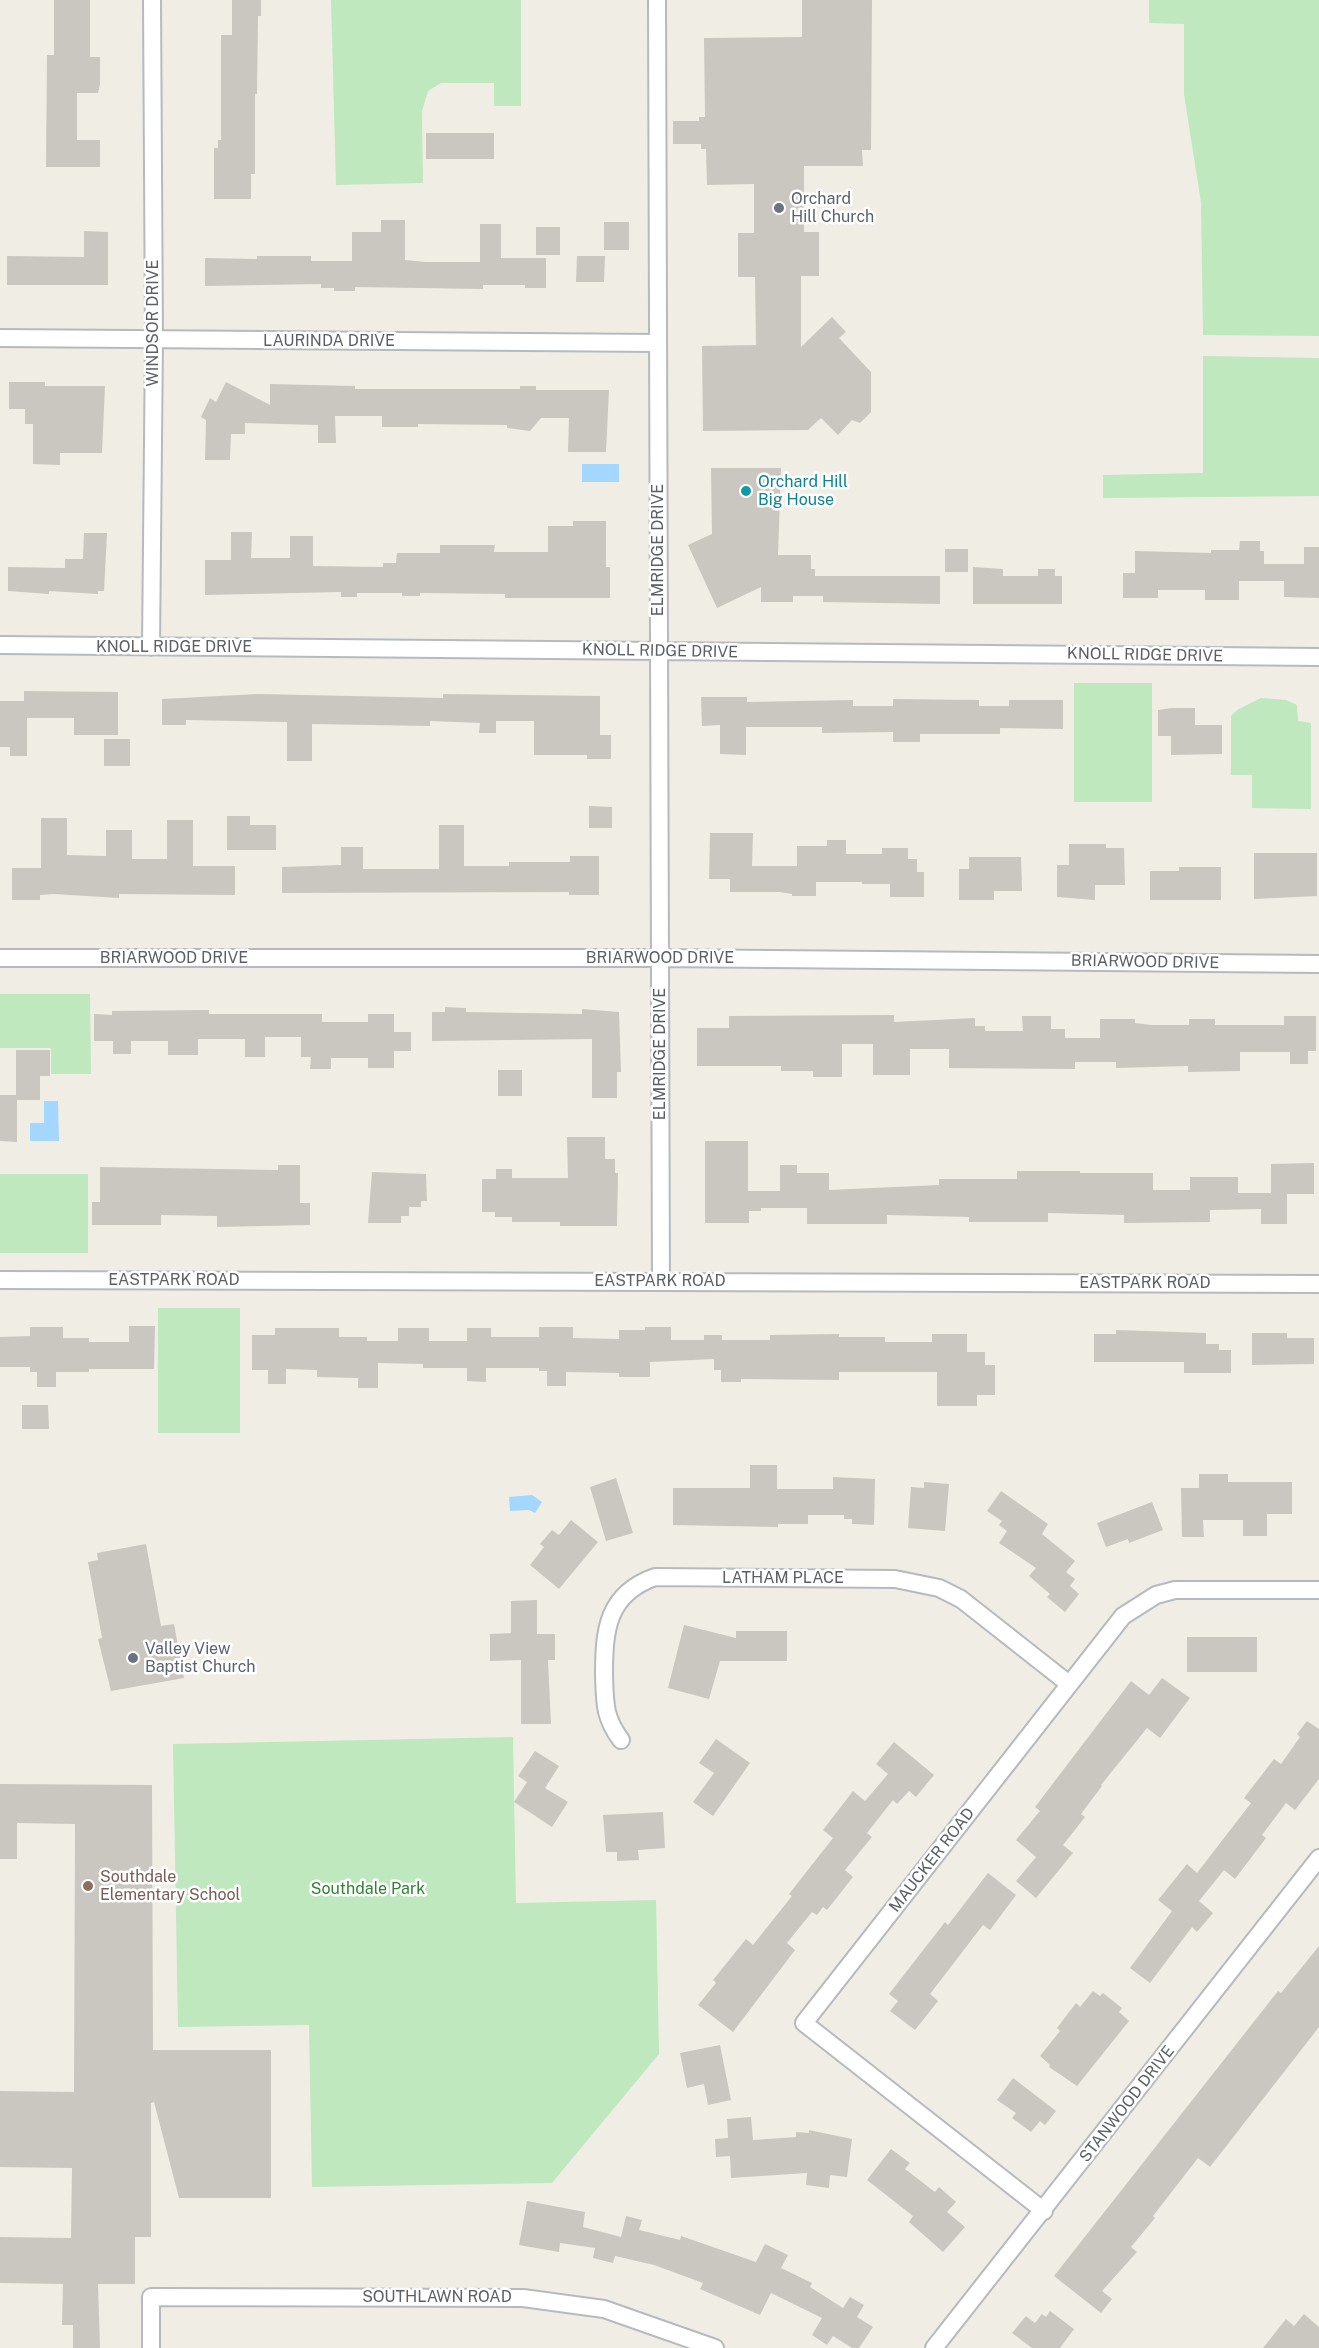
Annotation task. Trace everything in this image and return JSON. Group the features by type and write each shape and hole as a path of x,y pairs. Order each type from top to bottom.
{"street":[{"name":"WINDSOR DRIVE","path":"151,646 154,339 152,0"},
{"name":"ELMRIDGE DRIVE","path":"657,0 661,1281"},
{"name":"LAURINDA DRIVE","path":"0,338 657,343"},
{"name":"KNOLL RIDGE DRIVE","path":"0,645 1319,657"},
{"name":"BRIARWOOD DRIVE","path":"0,958 660,958 1319,964"},
{"name":"EASTPARK ROAD","path":"0,1280 1319,1284"},
{"name":"LATHAM PLACE","path":"621,1740 610,1725 605,1706 604,1638 610,1618 621,1599 635,1584 655,1577 918,1581 962,1599 1069,1684"},
{"name":"MAUCKER ROAD","path":"1044,2211 804,2023 1123,1616 1156,1595 1175,1590 1319,1590"},
{"name":"STANWOOD DRIVE","path":"934,2348 1044,2211 1319,1858"},
{"name":"SOUTHLAWN ROAD","path":"151,2348 151,2297 523,2298 604,2309 715,2348"}],"green space":[{"path":"331,0 521,0 521,106 494,106 494,83 441,83 428,91 422,111 423,183 336,185"},
{"path":"1149,0 1319,0 1319,336 1203,335 1201,203 1184,94 1184,24 1149,23"},
{"path":"1203,356 1319,358 1319,496 1103,498 1103,475 1203,473"},
{"path":"1074,683 1152,683 1152,802 1074,802"},
{"path":"1261,698 1286,700 1297,705 1298,721 1311,723 1311,809 1252,808 1252,775 1231,775 1231,716 1237,710"},
{"path":"0,994 90,994 91,1074 51,1074 51,1048 0,1048"},
{"path":"0,1174 88,1174 88,1253 0,1253"},
{"path":"158,1308 240,1308 240,1433 158,1433"},
{"name":"Southdale Park","path":"513,1737 516,1903 656,1900 659,2054 552,2183 312,2187 309,2025 178,2027 173,1744"}],"water":[{"path":"582,464 619,464 619,482 582,482"},
{"path":"44,1101 58,1101 59,1141 30,1141 30,1123 44,1123"},
{"path":"532,1495 542,1502 535,1513 529,1510 510,1511 509,1497"}],"building":[{"path":"54,0 90,0 90,57 100,57 100,84 98,93 77,93 77,140 100,140 100,167 46,167 47,55 54,55"},
{"path":"232,0 261,0 261,16 258,16 257,94 255,94 255,174 251,174 251,199 214,199 214,148 218,148 218,140 221,140 221,35 232,35"},
{"name":"Orchard Hill Church","path":"802,0 872,0 871,150 862,150 863,166 804,166 804,232 819,232 819,276 801,276 801,347 832,317 846,332 839,338 871,372 871,412 860,423 852,420 838,435 821,418 808,430 703,431 702,346 756,345 755,277 738,277 738,233 754,233 754,184 707,185 706,149 701,149 701,144 673,144 673,121 699,121 699,117 705,117 704,38 802,37"},
{"path":"426,133 494,133 494,159 426,159"},
{"path":"381,220 405,220 405,260 426,262 480,262 480,224 501,224 501,258 546,258 546,288 525,288 525,285 483,285 483,289 355,287 355,291 334,291 334,288 321,288 321,284 205,286 205,258 257,259 257,256 311,256 311,261 352,261 352,232 381,232"},
{"path":"604,222 629,222 629,250 604,250"},
{"path":"536,227 560,227 560,255 536,255"},
{"path":"84,231 108,232 108,285 7,285 7,256 84,257"},
{"path":"577,256 605,256 604,282 576,282"},
{"path":"9,382 45,382 45,386 105,386 102,453 60,453 60,465 33,464 33,424 25,424 25,409 9,409"},
{"path":"226,382 270,405 270,384 355,386 355,389 520,389 520,386 536,386 536,390 609,390 606,452 568,452 569,418 541,418 530,431 507,428 507,425 418,424 418,427 382,427 382,416 335,416 336,443 318,443 318,425 245,423 245,434 231,434 230,460 205,460 206,420 201,417 210,398 216,402"},
{"path":"711,468 781,468 778,555 811,555 811,569 815,569 815,576 940,576 940,604 823,602 823,596 793,596 793,602 761,602 761,587 717,608 688,545 712,534"},
{"path":"573,521 606,521 606,567 610,567 610,598 505,598 505,594 420,593 420,596 402,596 402,593 357,593 357,597 341,597 341,592 205,595 205,560 231,560 231,532 252,532 251,558 290,558 290,536 313,536 313,566 383,567 383,563 396,563 397,553 440,553 440,545 495,545 494,552 548,552 548,526 573,526"},
{"path":"84,533 107,533 104,591 98,591 98,594 49,591 49,594 8,591 8,567 65,568 65,559 83,559"},
{"path":"1240,541 1260,541 1260,551 1264,551 1264,564 1304,564 1304,547 1319,547 1319,598 1284,597 1284,581 1239,581 1239,600 1205,600 1205,590 1158,590 1158,598 1123,598 1123,573 1135,573 1135,551 1211,553 1211,550 1239,550"},
{"path":"945,549 968,549 968,572 945,572"},
{"path":"973,567 1003,569 1003,576 1038,576 1038,569 1055,569 1055,576 1062,576 1062,604 973,604"},
{"path":"24,691 118,692 118,735 74,735 74,718 27,718 27,756 10,756 10,747 0,747 0,701 24,701"},
{"path":"258,694 443,698 443,694 600,696 600,735 611,735 611,759 587,759 587,755 534,755 534,721 496,721 496,733 479,733 480,723 430,721 430,726 312,724 312,761 287,761 287,722 186,720 186,725 162,725 162,699"},
{"path":"701,697 747,697 747,702 853,700 853,706 893,706 893,699 979,700 979,706 1009,706 1009,700 1063,700 1063,729 1000,728 1000,734 920,734 920,742 893,742 893,732 822,733 822,727 746,727 746,755 720,754 720,725 702,726"},
{"path":"1195,708 1195,725 1222,725 1222,754 1171,755 1171,736 1158,736 1158,710"},
{"path":"104,739 130,739 130,766 104,766"},
{"path":"589,806 612,807 612,828 589,828"},
{"path":"227,816 250,816 250,825 276,825 276,850 227,850"},
{"path":"41,818 67,818 67,855 106,856 106,830 132,830 132,859 167,859 167,820 193,820 193,866 235,866 235,895 119,894 119,898 54,894 40,895 40,900 12,900 12,868 41,868"},
{"path":"439,825 464,825 464,866 509,866 509,862 570,862 570,856 599,856 599,895 569,895 569,892 282,893 282,867 341,865 341,847 363,847 363,869 439,869"},
{"path":"710,833 753,833 752,866 797,866 797,846 827,846 827,840 846,840 846,854 882,854 882,848 908,848 908,859 917,859 917,872 924,872 924,897 890,897 890,884 862,884 862,882 816,882 816,896 792,896 792,894 780,892 730,892 730,879 709,879"},
{"path":"1069,844 1106,844 1106,848 1124,848 1125,885 1095,885 1095,900 1057,897 1057,865 1069,865"},
{"path":"1254,853 1317,853 1317,896 1254,899"},
{"path":"969,857 1021,857 1022,891 994,891 994,900 959,900 959,869 969,869"},
{"path":"1179,867 1221,867 1221,900 1150,900 1150,871 1179,871"},
{"path":"445,1007 466,1008 466,1012 582,1014 582,1009 619,1012 621,1072 617,1072 617,1098 592,1098 592,1039 432,1041 432,1012 445,1012"},
{"path":"209,1010 209,1014 322,1014 322,1022 368,1022 368,1014 394,1014 394,1032 411,1032 411,1051 394,1051 394,1068 368,1068 368,1058 331,1058 331,1069 310,1069 311,1057 301,1057 301,1037 265,1037 265,1057 245,1057 245,1039 198,1039 198,1055 168,1055 168,1041 131,1041 131,1054 113,1054 113,1041 94,1041 94,1014 112,1015 112,1011"},
{"path":"894,1015 894,1022 975,1018 975,1026 985,1026 985,1031 1023,1031 1022,1016 1051,1016 1051,1029 1065,1029 1065,1038 1100,1038 1100,1019 1135,1019 1135,1023 1151,1025 1189,1025 1189,1019 1215,1019 1215,1025 1284,1025 1284,1016 1316,1016 1316,1051 1308,1051 1308,1064 1290,1064 1290,1052 1240,1052 1240,1071 1188,1072 1188,1066 1116,1068 1116,1062 1075,1062 1075,1069 949,1068 949,1049 910,1049 910,1075 873,1075 873,1044 842,1044 842,1077 813,1077 813,1071 781,1071 781,1066 697,1066 697,1028 729,1028 729,1016"},
{"path":"16,1050 50,1050 50,1076 40,1076 40,1100 17,1100 17,1142 0,1141 0,1095 16,1095"},
{"path":"498,1070 522,1070 522,1096 498,1096"},
{"path":"567,1137 605,1137 605,1159 615,1159 615,1173 618,1173 617,1226 560,1226 560,1222 512,1222 512,1217 495,1217 495,1212 482,1212 482,1179 496,1179 496,1169 512,1169 512,1178 568,1178"},
{"path":"705,1141 748,1141 748,1191 780,1191 780,1165 797,1165 797,1173 829,1173 829,1190 939,1185 939,1179 1017,1179 1017,1171 1080,1171 1080,1173 1153,1173 1153,1190 1190,1190 1190,1177 1238,1177 1238,1193 1271,1193 1271,1164 1314,1163 1314,1194 1287,1194 1287,1224 1261,1224 1261,1209 1210,1210 1210,1222 1124,1223 1124,1215 1048,1213 1048,1222 969,1222 969,1217 887,1215 887,1224 807,1224 807,1208 761,1208 761,1211 749,1211 749,1223 705,1223"},
{"path":"278,1165 300,1165 300,1203 310,1203 310,1225 217,1227 217,1216 161,1215 161,1225 92,1225 92,1202 100,1202 100,1167 278,1170"},
{"path":"372,1172 426,1174 427,1201 421,1201 421,1207 409,1207 409,1216 401,1216 401,1223 368,1223"},
{"path":"129,1326 155,1326 154,1369 89,1369 89,1372 56,1372 56,1387 37,1387 37,1372 30,1372 30,1367 0,1367 0,1337 30,1336 30,1327 63,1327 63,1338 89,1338 89,1342 129,1342"},
{"path":"539,1327 573,1327 573,1338 619,1339 619,1330 671,1327 671,1340 704,1340 704,1335 722,1335 722,1340 770,1340 770,1335 839,1334 839,1337 885,1337 885,1342 932,1342 932,1334 967,1334 967,1352 985,1352 985,1365 995,1365 995,1395 977,1395 977,1406 937,1406 937,1372 839,1372 839,1380 741,1379 741,1382 721,1382 721,1370 714,1370 714,1359 650,1362 650,1377 619,1377 619,1373 566,1372 566,1386 547,1386 547,1371 539,1371 539,1368 486,1368 486,1382 467,1381 467,1368 423,1368 423,1364 378,1363 378,1388 358,1388 358,1378 317,1377 317,1370 286,1369 286,1384 268,1384 268,1370 252,1370 252,1335 275,1335 275,1328 339,1328 339,1337 367,1337 367,1341 398,1341 398,1328 429,1328 429,1341 467,1341 467,1328 491,1328 491,1337 539,1337"},
{"path":"1116,1330 1206,1333 1206,1344 1219,1344 1219,1350 1231,1350 1231,1373 1184,1373 1184,1362 1094,1362 1094,1334 1116,1334"},
{"path":"1252,1333 1287,1333 1287,1338 1314,1338 1314,1364 1252,1365"},
{"path":"22,1405 48,1405 49,1429 22,1429"},
{"path":"750,1465 777,1465 777,1489 833,1489 833,1477 875,1479 874,1525 852,1524 852,1519 844,1519 844,1515 808,1515 808,1524 778,1524 778,1527 673,1525 673,1488 750,1488"},
{"path":"1199,1474 1228,1474 1228,1482 1292,1482 1292,1514 1267,1514 1267,1536 1243,1536 1243,1520 1203,1520 1204,1537 1182,1537 1181,1488 1199,1488"},
{"path":"616,1478 633,1533 606,1541 590,1487"},
{"path":"924,1482 949,1484 945,1531 908,1528 911,1487 924,1488"},
{"path":"1001,1491 1048,1524 1042,1534 1075,1561 1066,1572 1075,1579 1070,1586 1079,1594 1065,1612 1047,1597 1050,1594 1029,1576 1036,1568 999,1543 1007,1531 999,1525 1002,1521 987,1511"},
{"path":"1152,1502 1163,1530 1129,1543 1128,1539 1106,1547 1097,1523"},
{"path":"571,1520 598,1542 559,1589 530,1565 544,1547 540,1544 552,1530 559,1535"},
{"path":"146,1544 161,1626 174,1624 184,1678 111,1691 98,1639 102,1638 88,1562 98,1560 97,1553"},
{"path":"537,1600 537,1634 555,1634 555,1660 548,1660 551,1724 521,1724 521,1660 490,1661 490,1634 511,1633 511,1601"},
{"path":"684,1625 736,1638 736,1631 787,1631 787,1661 720,1661 709,1699 668,1688"},
{"path":"1187,1637 1257,1637 1257,1672 1187,1672"},
{"path":"1162,1678 1190,1698 1160,1738 1147,1728 1101,1785 1081,1814 1085,1817 1063,1845 1073,1853 1036,1898 1016,1881 1036,1857 1016,1840 1040,1811 1035,1807 1131,1681 1149,1695"},
{"path":"1307,1721 1319,1729 1319,1779 1295,1810 1286,1803 1262,1835 1266,1838 1235,1879 1224,1870 1199,1901 1213,1913 1197,1932 1192,1927 1150,1983 1130,1968 1172,1911 1158,1900 1187,1864 1197,1873 1251,1803 1244,1798 1274,1759 1281,1764 1300,1737 1297,1734"},
{"path":"716,1739 750,1763 713,1816 693,1802 714,1773 699,1763"},
{"path":"894,1742 934,1775 916,1797 909,1791 897,1804 893,1800 867,1833 872,1837 845,1870 853,1877 827,1910 823,1907 817,1915 812,1912 787,1943 795,1950 733,2032 698,2005 716,1983 713,1980 746,1939 753,1945 792,1896 789,1894 833,1838 823,1830 853,1791 865,1801 888,1774 876,1764"},
{"path":"535,1751 559,1766 545,1788 568,1802 552,1827 514,1802 527,1782 518,1776"},
{"path":"0,1784 152,1785 153,2050 271,2050 271,2198 179,2198 154,2102 151,2103 151,2237 135,2237 135,2284 98,2284 100,2348 73,2348 73,2325 62,2325 63,2284 0,2283 0,2237 71,2238 72,2168 0,2167 0,2091 74,2092 75,1824 17,1823 17,1859 0,1859"},
{"path":"663,1812 665,1848 638,1850 639,1860 617,1861 617,1852 606,1852 603,1815"},
{"path":"988,1873 1016,1895 990,1930 983,1925 930,1994 938,2001 915,2030 890,2011 898,2001 889,1994 945,1922 948,1925"},
{"path":"1319,1946 1319,2027 1210,2167 1198,2158 1153,2216 1155,2218 1131,2247 1137,2252 1102,2291 1112,2299 1101,2313 1054,2276 1278,1991 1281,1993"},
{"path":"1093,1991 1100,1996 1103,1993 1122,2008 1119,2012 1129,2021 1077,2086 1049,2067 1050,2065 1040,2056 1060,2031 1057,2028 1076,2003 1080,2007"},
{"path":"720,2045 731,2100 708,2105 704,2084 687,2088 680,2053"},
{"path":"1013,2078 1056,2111 1045,2125 1040,2121 1031,2132 1012,2118 1016,2113 997,2100"},
{"path":"751,2117 753,2140 796,2137 796,2132 809,2133 809,2130 852,2139 847,2177 830,2175 829,2188 806,2185 807,2173 731,2178 730,2156 716,2157 715,2139 728,2138 727,2119"},
{"path":"891,2149 910,2163 905,2169 935,2192 939,2187 956,2202 947,2212 965,2227 943,2252 909,2222 913,2216 867,2180"},
{"path":"527,2201 585,2212 583,2227 621,2237 626,2216 642,2220 639,2230 680,2240 681,2236 756,2262 765,2244 788,2255 781,2268 812,2283 810,2287 843,2308 850,2297 864,2305 857,2317 873,2327 859,2348 852,2348 833,2336 827,2345 812,2335 822,2318 771,2293 760,2315 700,2289 703,2283 654,2265 615,2256 613,2263 593,2258 595,2248 560,2243 559,2252 519,2245"},
{"path":"1050,2311 1074,2329 1060,2348 1032,2348 1012,2333 1026,2316 1035,2323 1042,2314 1046,2317"},
{"path":"1304,2314 1319,2327 1319,2348 1263,2348 1286,2319 1294,2326"}],"place":[{"name":"Orchard Hill Church","path":"779,208"},
{"name":"Orchard Hill Big House","path":"746,491"},
{"name":"Valley View Baptist Church","path":"133,1658"},
{"name":"Southdale Elementary School","path":"88,1886"}]}
